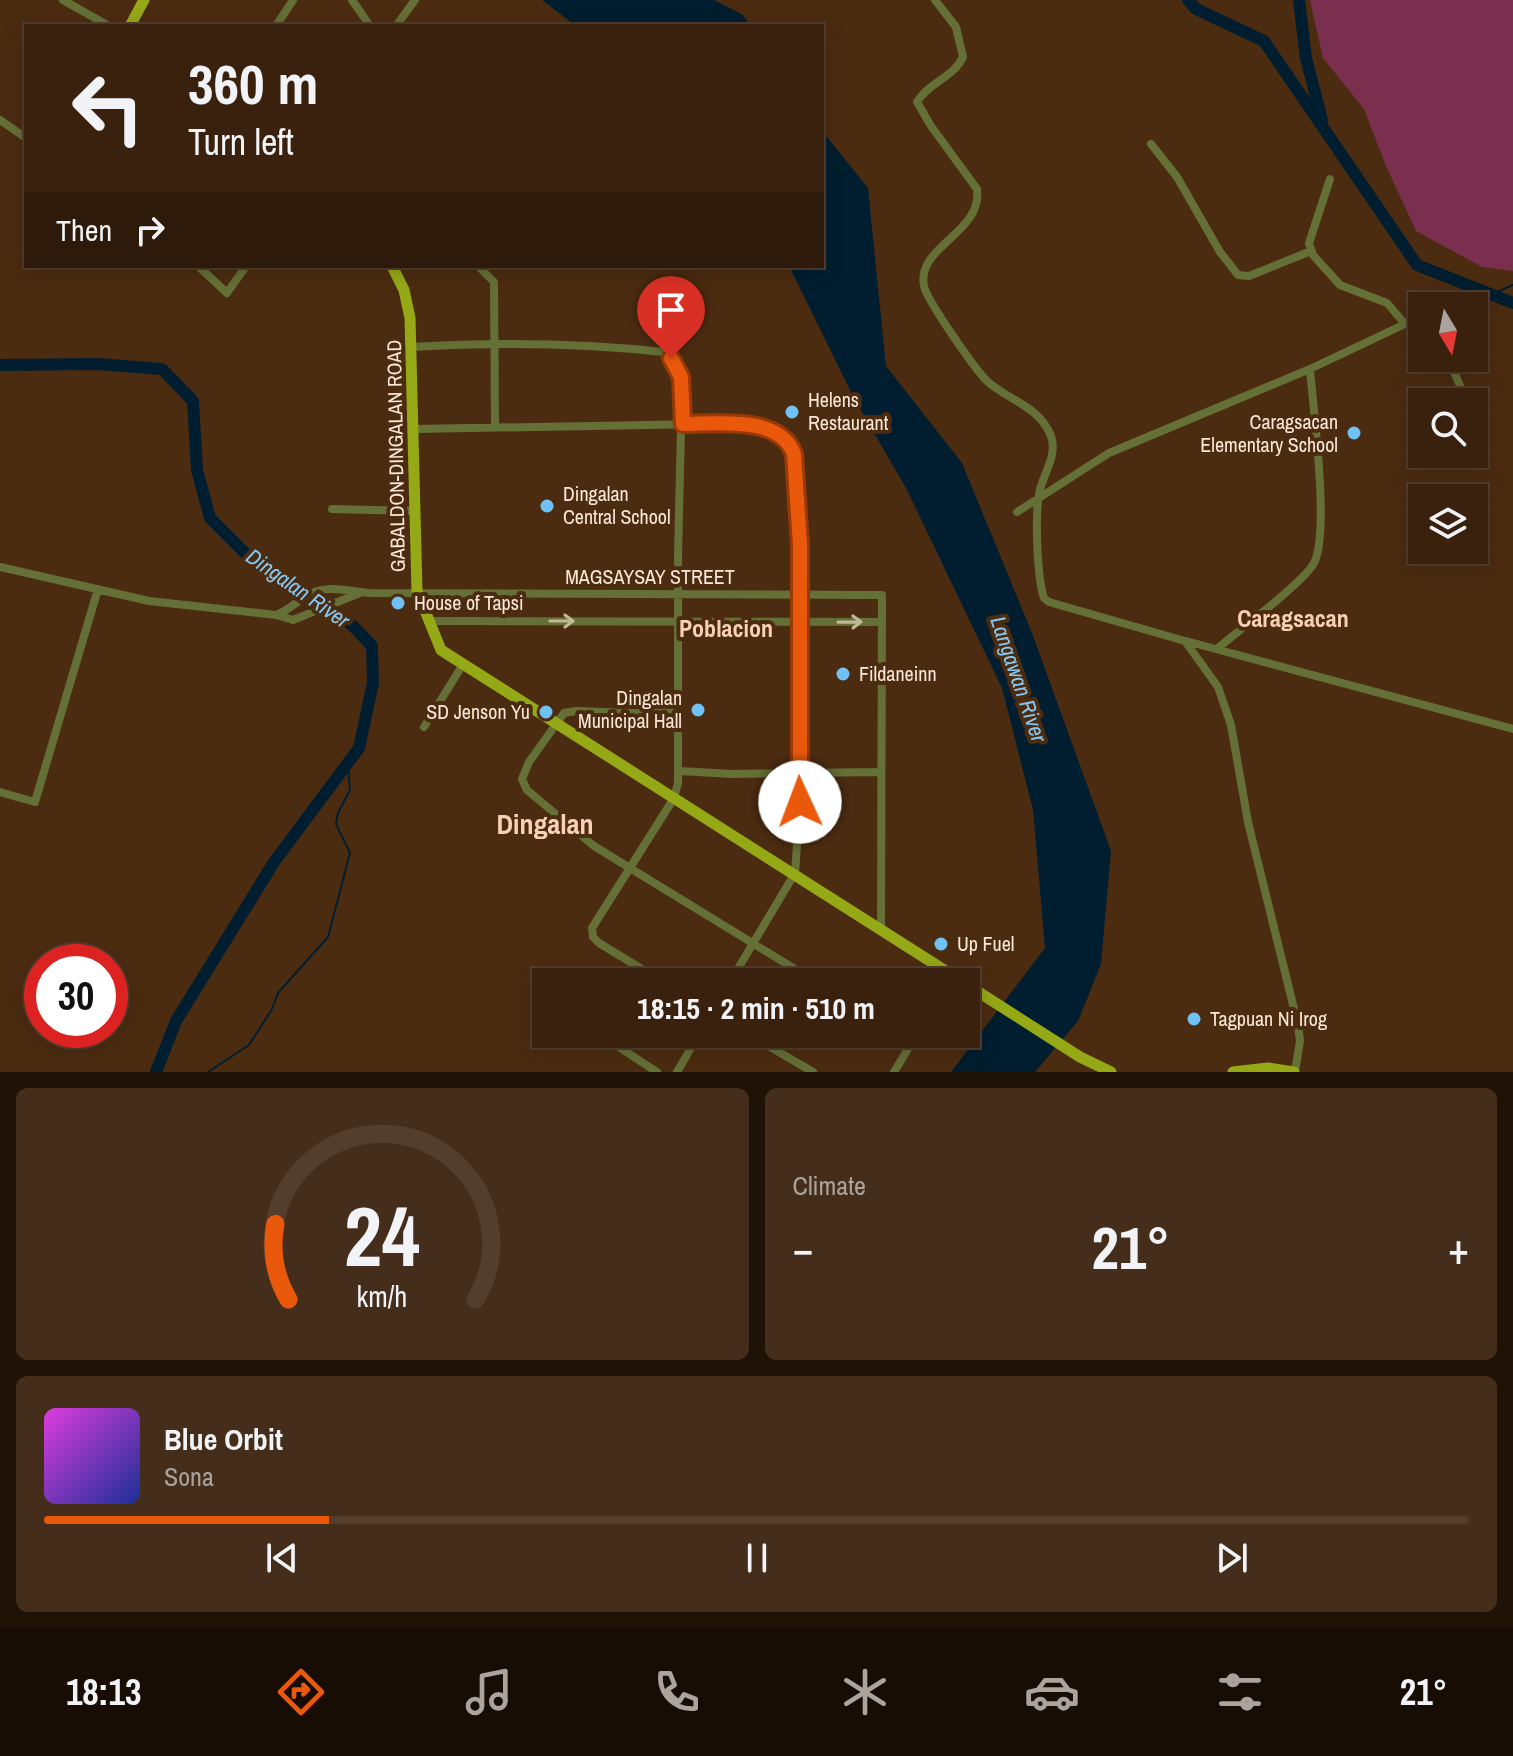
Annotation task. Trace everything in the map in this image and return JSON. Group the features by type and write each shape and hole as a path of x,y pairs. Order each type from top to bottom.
{"main road":[{"path":"131,24 144,0"},
{"name":"GABALDON-DINGALAN ROAD","path":"393,268 408,306 412,347 417,591 441,650 462,666 558,721 939,968"},
{"name":"GABALDON-DINGALAN ROAD","path":"980,993 1080,1057 1111,1072"},
{"path":"1233,1072 1268,1068 1295,1072"}],"street":[{"path":"63,0 105,24"},
{"path":"277,24 293,0"},
{"path":"352,0 369,24"},
{"path":"397,24 415,0"},
{"path":"935,0 956,27 963,57 957,68 919,97 919,107 977,189 978,199 971,217 935,253 924,271 923,284 977,370 988,382 1037,414 1051,436 1053,453 1038,500 1037,531 1044,598 1185,641 1513,729"},
{"path":"0,120 24,137"},
{"path":"1151,144 1177,177 1220,252 1238,275 1262,271 1311,251"},
{"path":"1017,512 1109,453 1310,369 1407,323 1387,303 1337,282 1311,251 1309,243 1330,179"},
{"path":"200,268 227,293 245,268"},
{"path":"480,268 494,282 495,427"},
{"path":"412,347 495,345 663,352 671,358 681,377 679,771 674,798 592,928 593,937 641,968"},
{"path":"1218,648 1304,575 1316,560 1320,539 1319,501 1310,369"},
{"path":"414,429 683,424 759,427 777,431 789,441 797,470 801,624 799,834 795,873 738,968"},
{"path":"332,509 413,511"},
{"path":"0,567 149,601 276,615 288,619 300,618 361,593"},
{"path":"0,792 35,802 98,589"},
{"path":"276,615 297,605 309,594 328,589 361,593"},
{"name":"MAGSAYSAY STREET","path":"361,593 882,595 881,622"},
{"path":"428,621 881,622 881,928"},
{"path":"1185,641 1218,687 1231,725 1248,822 1298,1025 1300,1041 1295,1072"},
{"path":"424,727 462,666"},
{"path":"678,711 564,713 544,738 523,775 527,790 594,846 794,968"},
{"path":"679,771 799,774 881,772"},
{"path":"620,1048 657,1072"},
{"path":"677,1072 691,1048"},
{"path":"772,1048 813,1072"},
{"path":"894,1072 908,1048"}],"shaded area":[{"path":"1310,0 1513,0 1513,271 1482,267 1416,231 1364,109 1323,58"}],"water":[{"path":"542,0 714,0 743,15 749,24 573,24"},
{"name":"Langawan River","path":"824,133 868,188 886,366 962,463 1032,633 1111,851 1101,964 1078,1021 1035,1072 951,1072 969,1048 980,1048 980,1034 1045,948 1033,810 1002,688 906,488 856,402 790,268 824,268"}],"waterway":[{"path":"1188,0 1196,9 1264,41 1417,265 1513,303"},
{"path":"1299,0 1306,58 1322,120"},
{"path":"1493,294 1513,285"},
{"name":"Dingalan River","path":"0,365 97,364 162,369 193,401 197,470 210,518 251,559 353,626 372,646 373,683 359,748 274,862 176,1021 156,1072"},
{"path":"208,1072 249,1045 272,1009 278,993 328,937 350,853 336,824 350,790 348,764"}],"place":[{"name":"Helens Restaurant","path":"792,412"},
{"name":"Caragsacan Elementary School","path":"1354,433"},
{"name":"Dingalan Central School","path":"547,506"},
{"name":"House of Tapsi","path":"398,603"},
{"name":"Fildaneinn","path":"843,674"},
{"name":"Dingalan Municipal Hall","path":"698,710"},
{"name":"SD Jenson Yu","path":"546,712"},
{"name":"Up Fuel","path":"941,944"},
{"name":"Tagpuan Ni Irog","path":"1194,1019"}],"district":[{"name":"Caragsacan","path":"1293,619"},
{"name":"Poblacion","path":"726,629"},
{"name":"Dingalan","path":"545,824"}],"route":[{"path":"671,358 681,377 683,424 759,427 777,431 789,441 794,454 800,545 800,802"}]}
